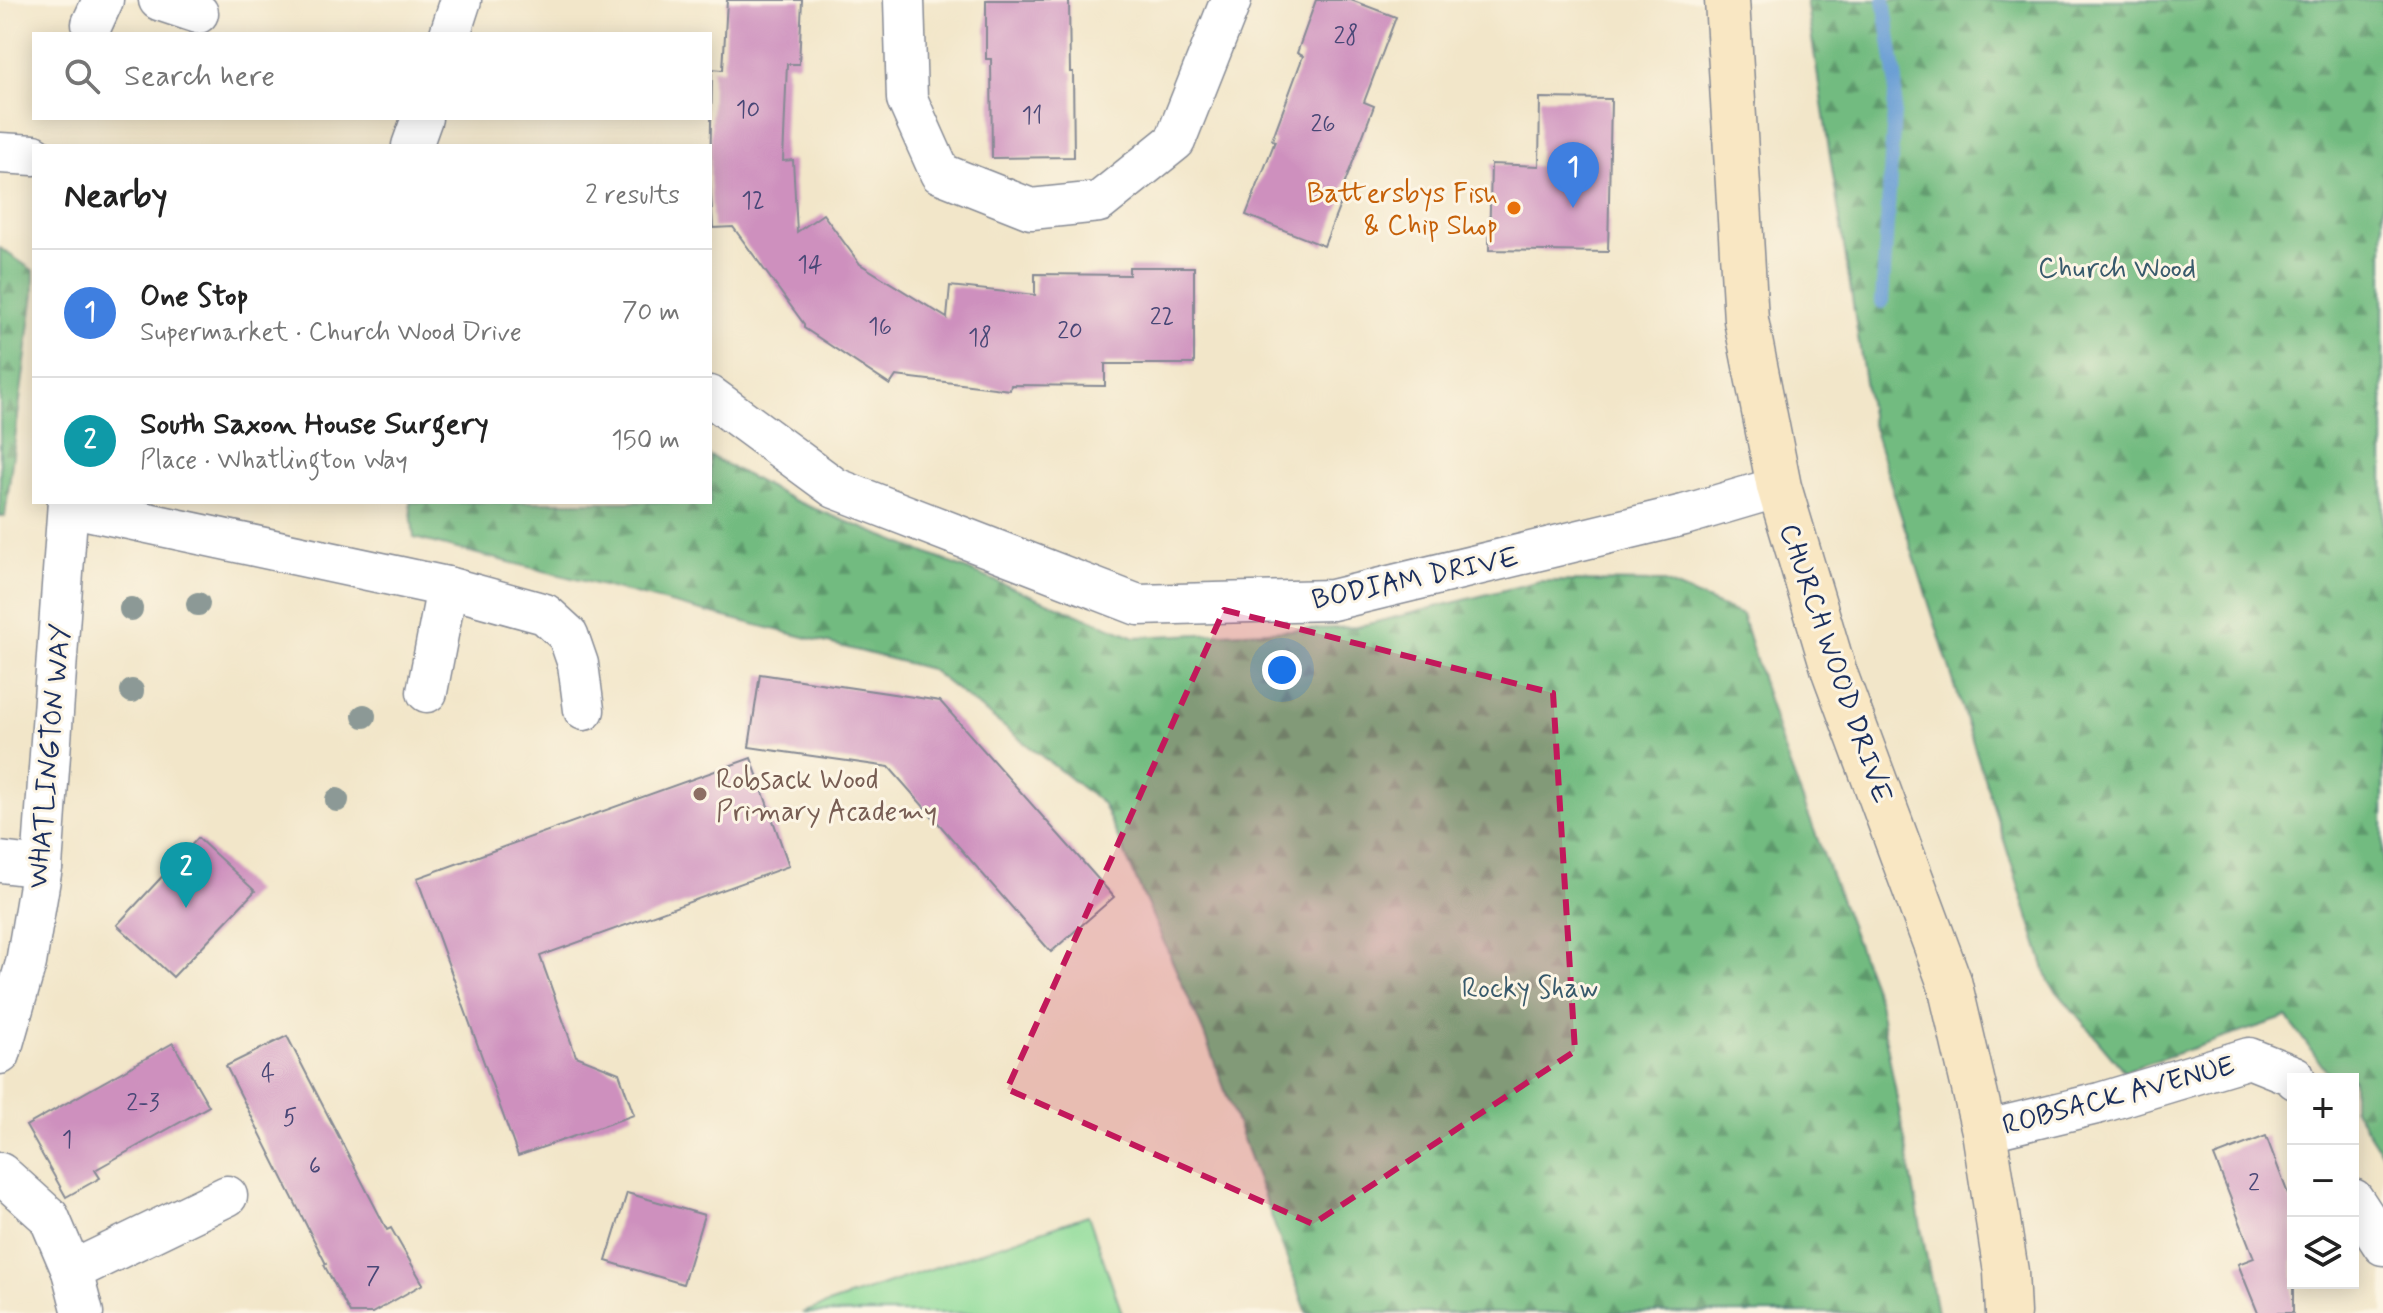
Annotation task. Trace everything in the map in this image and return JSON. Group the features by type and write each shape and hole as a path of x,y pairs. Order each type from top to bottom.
{"street":[{"path":"159,0 198,13"},
{"path":"451,32 461,0"},
{"path":"904,0 907,99 940,173 1031,209 1099,202 1175,141 1231,0"},
{"name":"CHURCH WOOD DRIVE","path":"1727,0 1746,320 1779,487 1834,671 1949,981 1984,1131 2006,1272 2008,1313"},
{"path":"413,144 421,120"},
{"path":"0,153 32,155"},
{"name":"BODIAM DRIVE","path":"712,397 835,488 1138,605 1332,600 1684,515 1779,487"},
{"path":"68,504 447,587 545,614 568,635 578,664 584,710"},
{"name":"WHATLINGTON WAY","path":"0,1054 26,963 42,867 68,504"},
{"path":"427,692 447,587"},
{"path":"0,862 42,867"},
{"name":"ROBSACK AVENUE","path":"1984,1131 2100,1103 2249,1058 2287,1073"},
{"path":"0,1173 49,1217 72,1271 83,1313"},
{"path":"72,1271 227,1196"},
{"path":"2359,1208 2383,1245"}],"highlighted area":[{"path":"1224,610 1553,693 1575,1051 1313,1224 1007,1089"}],"green space":[{"name":"Church Wood","path":"1806,0 2383,0 2383,1155 2359,1117 2359,1073 2328,1073 2287,1017 2124,1071 2049,982 1871,421"},
{"path":"0,248 32,270 32,308 5,516 0,516"},
{"name":"Rocky Shaw","path":"712,457 793,500 1135,637 1356,627 1540,581 1664,582 1742,615 1782,745 1879,1002 1937,1313 1307,1313 1203,1031 1103,804 930,669 414,538 410,504 712,504"},
{"path":"1088,1215 1122,1313 802,1313"}],"building":[{"path":"727,0 802,0 799,64 787,64 783,161 793,160 797,232 823,214 860,264 947,318 950,286 1035,295 1035,274 1129,275 1129,267 1194,267 1194,364 1105,364 1105,386 1011,385 1010,390 896,376 890,385 804,328 733,227 713,228 712,69 723,70"},
{"path":"986,0 1069,0 1074,157 992,158 991,59 986,59"},
{"path":"1316,0 1351,0 1396,17 1364,102 1374,106 1324,246 1246,215 1303,56 1297,53"},
{"path":"1540,98 1611,99 1608,252 1489,250 1491,164 1539,166"},
{"path":"760,674 940,701 1114,897 1051,952 889,767 749,747"},
{"path":"751,758 789,866 540,956 576,1056 619,1073 634,1115 518,1156 417,878"},
{"path":"198,838 255,891 173,977 117,925"},
{"path":"287,1036 387,1230 391,1228 423,1284 372,1313 350,1313 226,1066"},
{"path":"173,1043 209,1106 95,1170 100,1178 66,1197 26,1126"},
{"path":"2266,1136 2287,1191 2287,1289 2293,1289 2293,1313 2258,1313 2238,1264 2254,1258 2214,1156"},
{"path":"627,1193 704,1215 683,1284 606,1261"}],"waterway":[{"path":"1882,302 1896,81 1884,0"}],"place":[{"name":"Battersbys Fish & Chip Shop","path":"1514,208"},
{"name":"One Stop","path":"1573,208"},
{"name":"Robsack Wood Primary Academy","path":"700,794"},
{"name":"South Saxon House Surgery","path":"186,908"}]}
